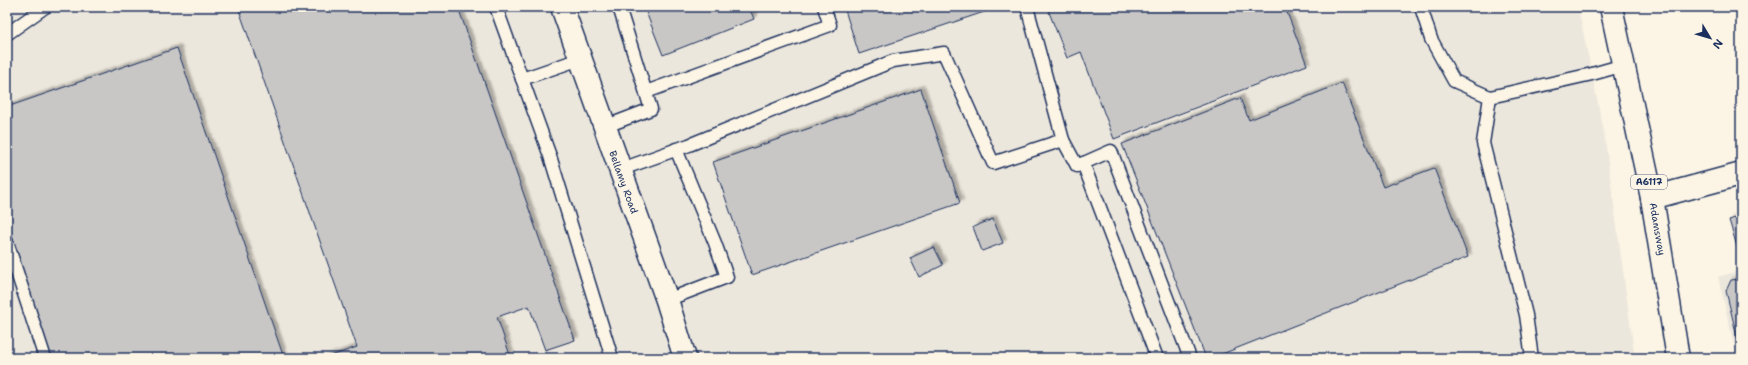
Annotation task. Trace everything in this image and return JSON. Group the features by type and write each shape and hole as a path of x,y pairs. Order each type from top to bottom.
{"street":[{"name":"Bellamy Road","path":"562,7 666,300 685,358"},
{"name":"Adamsway","path":"1611,7 1652,198 1678,358"},
{"path":"1652,198 1741,174"}],"lane":[{"path":"7,34 45,7"},
{"path":"496,7 550,156 612,358"},
{"path":"604,127 651,109 619,7"},
{"path":"646,92 830,25 824,7"},
{"path":"1027,7 1063,140 1077,166 1111,151 1190,358"},
{"path":"1421,7 1431,39 1454,81 1490,97 1592,74 1624,65"},
{"path":"619,170 676,149 892,61 944,53 993,163 1063,140"},
{"path":"522,79 580,59"},
{"path":"1490,97 1483,143 1526,314 1532,358"},
{"path":"666,300 727,277 715,243 676,149"},
{"path":"1083,163 1156,358"},
{"path":"7,242 45,358"}],"shaded area":[{"path":"7,7 1578,7 1604,132 1635,358 7,358"},
{"path":"1741,270 1741,358 1737,358 1718,277"}],"building":[{"path":"238,7 458,7 575,340 545,350 529,306 497,317 511,358 325,358 357,347"},
{"path":"644,7 749,7 754,19 663,55"},
{"path":"844,7 989,7 990,10 859,54"},
{"path":"1047,7 1285,7 1307,65 1114,139 1081,52 1067,58"},
{"path":"177,48 284,358 51,358 7,229 7,107"},
{"path":"1342,83 1383,187 1434,168 1468,257 1212,358 1206,358 1122,144 1240,98 1249,120"},
{"path":"921,89 960,203 752,275 713,162"},
{"path":"1741,216 1741,260 1729,220"},
{"path":"993,219 1003,243 982,251 973,227"},
{"path":"934,247 943,265 919,277 910,258"},
{"path":"1741,279 1741,343 1738,341 1726,291 1731,280"}]}
